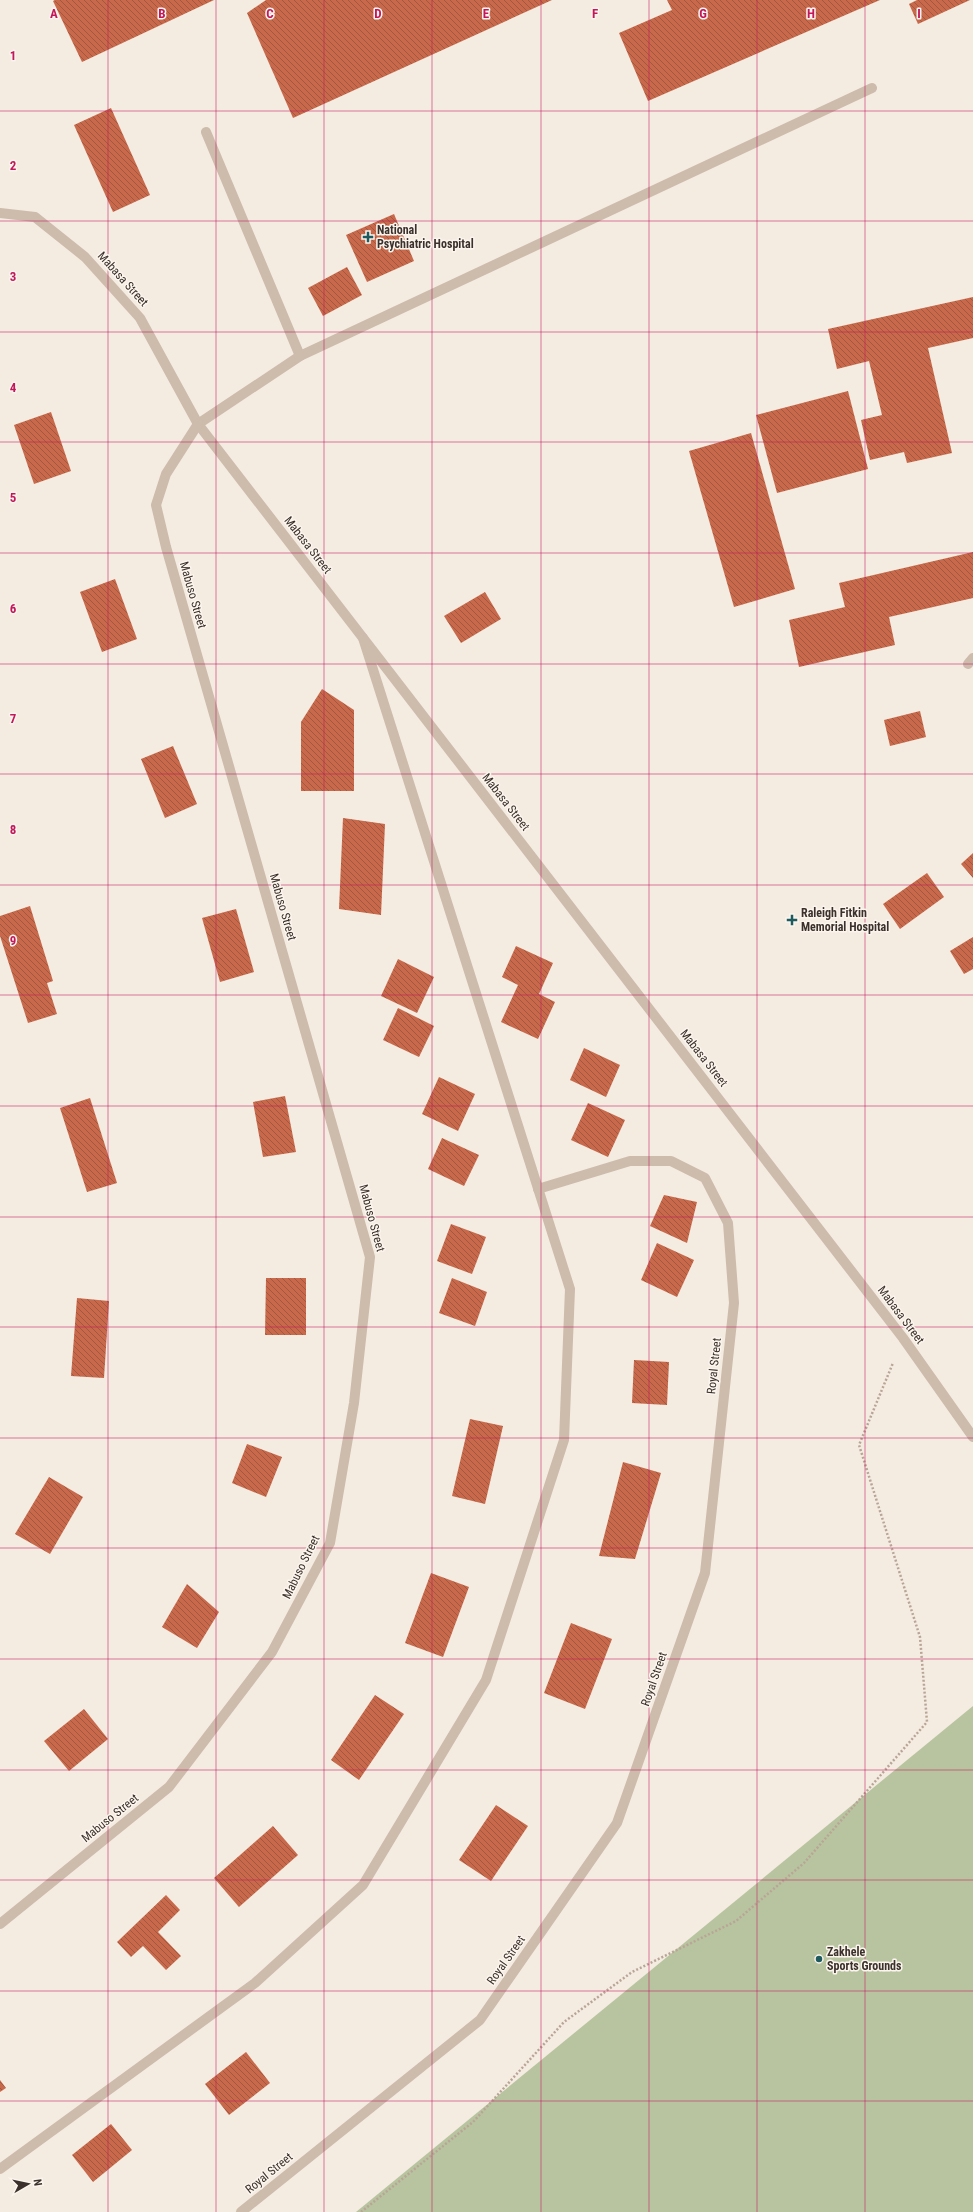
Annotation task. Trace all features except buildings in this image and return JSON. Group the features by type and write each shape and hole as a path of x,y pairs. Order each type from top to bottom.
{"street":[{"path":"198,424 300,356 872,88"},
{"path":"206,132 300,356"},
{"name":"Mabasa Street","path":"0,213 34,217 85,257 140,318 198,424 903,1338 973,1437"},
{"name":"Mabuso Street","path":"0,1924 169,1787 272,1652 330,1543 354,1403 370,1257 166,547 156,505 166,474 198,424"},
{"path":"0,2169 255,1983 363,1885 486,1680 564,1440 570,1289 363,638"},
{"name":"Royal Street","path":"241,2212 480,2020 617,1823 705,1573 734,1303 728,1223 706,1178 671,1161 630,1161 538,1189"}],"path":[{"path":"361,2212 473,2122 564,2022 632,1972 736,1921 804,1863 927,1722 920,1637 859,1445 903,1338"}],"green space":[{"name":"Zakhele Sports Grounds","path":"973,1706 973,2212 356,2212"}],"place":[{"name":"National Psychiatric Hospital","path":"368,237"},
{"name":"Raleigh Fitkin Memorial Hospital","path":"792,920"},
{"name":"Zakhele Sports Grounds","path":"819,1959"}]}
